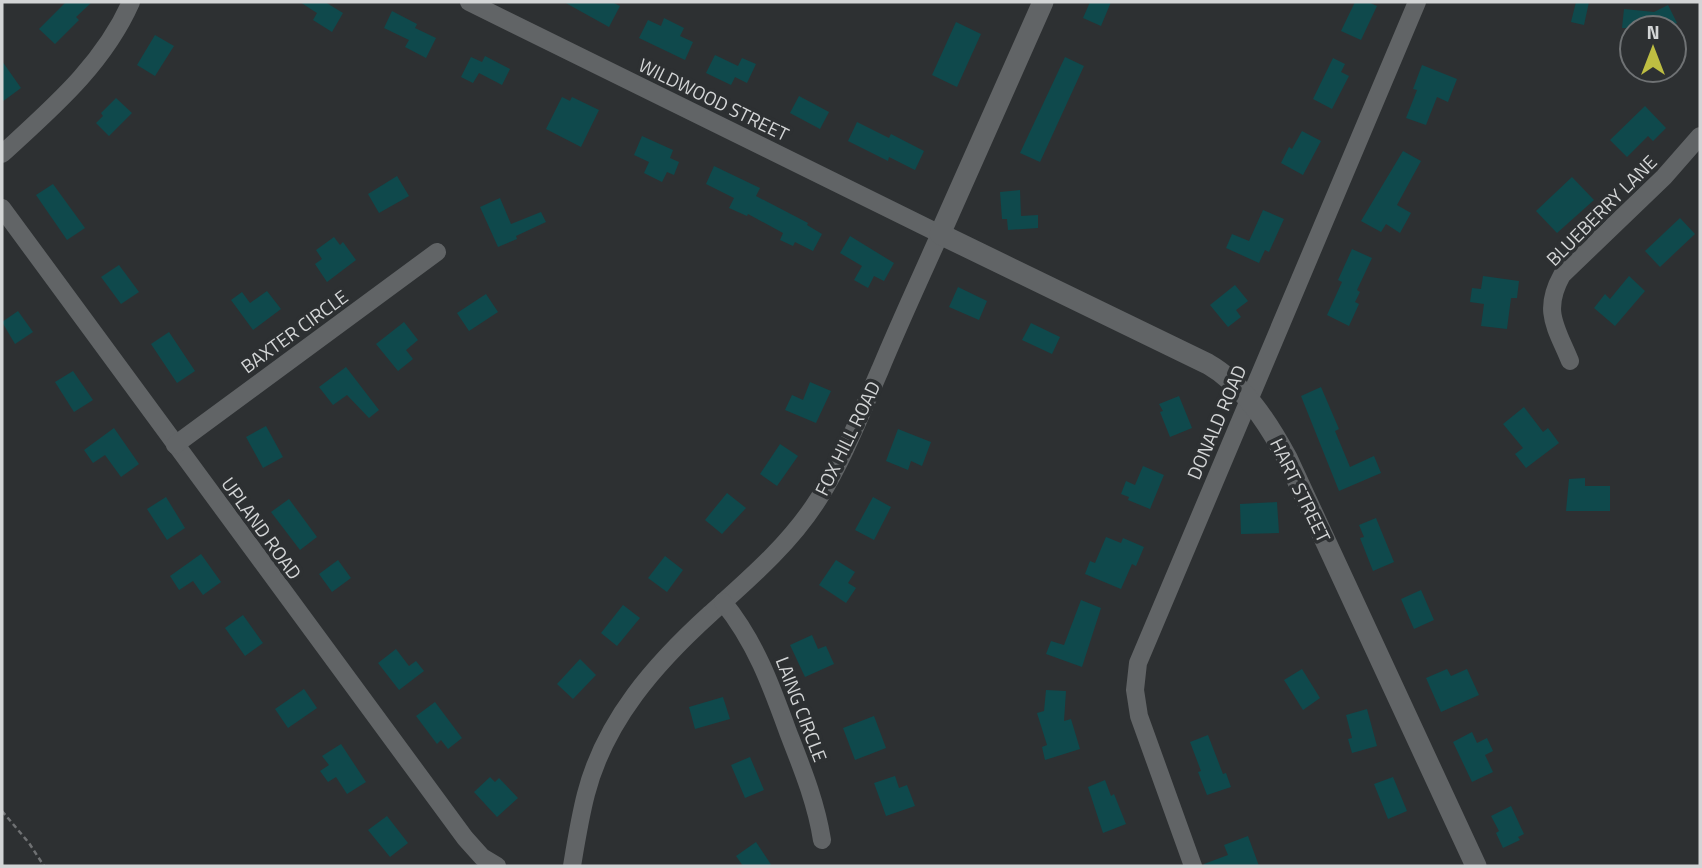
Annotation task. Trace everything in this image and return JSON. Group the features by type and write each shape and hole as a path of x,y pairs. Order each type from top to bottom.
{"street":[{"path":"2,154 82,78 110,41 131,2"},
{"name":"WILDWOOD STREET","path":"469,2 940,234"},
{"name":"FOX HILL ROAD","path":"572,866 586,792 603,747 620,715 663,659 786,541 819,498 849,443 1043,2"},
{"name":"DONALD ROAD","path":"1193,866 1139,716 1135,690 1136,672 1417,2"},
{"name":"BLUEBERRY LANE","path":"1570,361 1551,314 1552,297 1562,275 1664,177 1700,136"},
{"name":"UPLAND ROAD","path":"2,208 465,838 482,856 497,866"},
{"name":"HART STREET","path":"940,234 1208,365 1220,372 1249,400 1287,458 1476,866"},
{"name":"BAXTER CIRCLE","path":"175,444 437,252"},
{"name":"LAING CIRCLE","path":"723,602 746,631 762,663 816,805 822,840"}],"path":[{"path":"2,811 44,866"}],"building":[{"path":"66,2 92,2 76,17 79,20 55,44 39,29"},
{"path":"300,2 325,2 343,13 332,32 313,20 317,13"},
{"path":"564,2 612,2 620,6 609,27"},
{"path":"1090,2 1111,2 1101,26 1083,18"},
{"path":"1355,2 1368,2 1377,6 1361,40 1341,31"},
{"path":"1576,2 1589,2 1584,25 1571,22"},
{"path":"1668,5 1672,14 1623,14 1624,9 1654,12"},
{"path":"392,11 417,24 415,28 436,38 426,58 405,47 409,40 384,28"},
{"path":"664,18 684,28 680,36 693,42 685,60 639,38 648,20 661,26"},
{"path":"956,22 981,34 957,87 932,75"},
{"path":"155,35 174,46 155,76 137,65"},
{"path":"715,55 738,66 742,58 756,64 747,83 735,77 731,85 706,73"},
{"path":"485,56 510,69 502,85 479,73 473,83 461,77 471,57 482,62"},
{"path":"1065,57 1084,66 1040,162 1020,153"},
{"path":"1333,58 1345,64 1341,72 1349,76 1332,109 1313,99"},
{"path":"2,61 21,88 2,102"},
{"path":"1422,65 1457,79 1448,102 1437,97 1426,125 1406,118 1417,90 1413,89"},
{"path":"799,96 829,112 820,129 790,113"},
{"path":"562,97 570,101 572,97 599,110 581,147 546,129"},
{"path":"116,98 132,113 109,136 96,123 103,116 101,113"},
{"path":"1645,106 1666,128 1653,141 1648,136 1627,157 1610,140"},
{"path":"857,122 889,138 891,134 924,151 915,170 889,157 888,161 848,141"},
{"path":"1302,131 1321,141 1303,175 1281,163"},
{"path":"642,136 673,150 670,158 679,162 674,175 667,172 662,182 644,173 649,162 634,155"},
{"path":"1403,151 1421,161 1397,205 1411,213 1400,233 1386,224 1381,232 1361,221"},
{"path":"714,166 760,188 756,196 808,223 807,225 822,234 813,251 795,242 793,246 780,240 783,233 748,214 747,216 729,208 734,198 706,184"},
{"path":"397,176 409,196 379,213 368,194"},
{"path":"1572,177 1594,200 1557,233 1536,211"},
{"path":"53,184 85,228 67,240 36,195"},
{"path":"1020,190 1021,216 1038,215 1038,228 1008,230 1007,219 1002,219 1000,192"},
{"path":"500,198 511,224 541,212 546,222 498,247 480,207"},
{"path":"1263,210 1284,219 1269,252 1265,250 1259,263 1226,248 1232,234 1249,241"},
{"path":"1680,218 1695,234 1660,267 1645,251"},
{"path":"850,236 894,263 884,281 874,276 868,288 854,280 862,266 840,253"},
{"path":"334,237 340,245 343,242 356,260 327,282 315,264 322,259 316,250"},
{"path":"1352,249 1372,258 1357,290 1360,292 1355,302 1359,304 1349,326 1327,315 1342,282 1338,280"},
{"path":"119,265 139,292 121,304 101,277"},
{"path":"1483,276 1519,281 1517,298 1511,298 1507,329 1481,326 1484,304 1470,302 1472,288 1481,289"},
{"path":"1629,276 1645,291 1615,326 1594,308 1605,294 1610,299"},
{"path":"1235,285 1248,301 1236,310 1241,317 1228,327 1210,305"},
{"path":"958,287 987,301 979,320 949,307"},
{"path":"267,291 281,309 253,330 231,300 242,292 250,303"},
{"path":"486,294 498,312 469,331 457,313"},
{"path":"18,311 33,332 15,344 2,322"},
{"path":"404,322 418,340 406,350 413,359 398,371 376,344"},
{"path":"1031,323 1060,337 1052,354 1022,340"},
{"path":"169,332 195,371 177,383 151,344"},
{"path":"346,367 379,410 369,418 347,395 333,405 319,387"},
{"path":"73,371 93,400 74,412 55,382"},
{"path":"810,382 831,391 816,423 785,410 792,395 803,400"},
{"path":"1321,387 1339,429 1335,431 1350,467 1374,456 1381,473 1339,491 1301,396"},
{"path":"1179,396 1192,428 1170,437 1159,404"},
{"path":"1524,407 1543,432 1548,428 1559,443 1526,468 1515,454 1523,448 1503,424"},
{"path":"266,426 283,457 263,468 246,437"},
{"path":"114,428 139,464 121,477 105,455 93,463 84,450"},
{"path":"898,429 931,442 922,466 911,461 908,470 886,461"},
{"path":"780,444 798,456 777,486 760,474"},
{"path":"1143,466 1164,475 1150,509 1128,500 1129,497 1121,494 1126,481 1135,485"},
{"path":"1585,478 1585,486 1610,486 1610,511 1566,511 1569,479"},
{"path":"727,493 746,508 722,534 705,520"},
{"path":"166,497 185,528 167,540 147,509"},
{"path":"873,497 891,507 874,540 855,530"},
{"path":"289,499 317,537 300,550 271,512"},
{"path":"1277,502 1279,533 1241,534 1240,504"},
{"path":"1376,518 1394,562 1373,571 1360,538 1364,537 1359,525"},
{"path":"1106,537 1121,543 1123,538 1144,547 1136,566 1132,564 1121,589 1085,574 1090,561 1095,563"},
{"path":"201,554 221,582 203,595 193,581 179,590 170,576"},
{"path":"665,556 683,570 667,592 648,578"},
{"path":"338,560 351,578 332,592 319,574"},
{"path":"836,560 855,572 848,583 856,588 846,603 819,585"},
{"path":"1421,590 1434,620 1414,629 1401,599"},
{"path":"1081,600 1101,608 1082,667 1046,654 1051,641 1064,645"},
{"path":"623,605 640,618 617,646 601,633"},
{"path":"243,615 263,643 245,656 225,628"},
{"path":"812,635 818,649 826,646 834,664 805,677 790,645"},
{"path":"396,649 409,666 416,661 424,671 399,690 378,663"},
{"path":"580,659 596,675 573,699 557,684"},
{"path":"1302,669 1320,698 1303,710 1284,680"},
{"path":"1447,669 1451,676 1467,669 1479,695 1441,712 1426,678"},
{"path":"304,689 317,708 288,728 275,709"},
{"path":"1046,690 1066,691 1064,721 1071,719 1080,749 1045,760 1042,747 1047,745 1037,713 1044,711"},
{"path":"723,697 730,719 695,729 689,707"},
{"path":"435,702 462,738 448,749 441,740 437,744 416,716"},
{"path":"1367,709 1377,746 1352,753 1348,739 1352,738 1346,715"},
{"path":"874,716 886,748 855,760 843,728"},
{"path":"1472,732 1477,743 1487,738 1493,751 1485,755 1493,772 1472,782 1453,742"},
{"path":"1208,735 1231,787 1207,795 1190,742"},
{"path":"341,744 366,782 347,794 336,777 328,782 320,771 329,765 322,756"},
{"path":"750,757 764,790 745,798 731,765"},
{"path":"895,776 899,788 907,785 915,806 886,816 874,783"},
{"path":"490,777 495,782 499,778 518,798 497,817 474,792"},
{"path":"1393,777 1407,811 1388,819 1374,784"},
{"path":"1105,780 1126,824 1103,833 1088,787"},
{"path":"1511,806 1524,834 1518,837 1520,840 1503,848 1496,833 1499,831 1491,816"},
{"path":"387,816 408,843 390,857 368,830"},
{"path":"1248,836 1259,866 1204,866 1228,855 1224,845"},
{"path":"756,842 772,866 743,866 736,856"}]}
